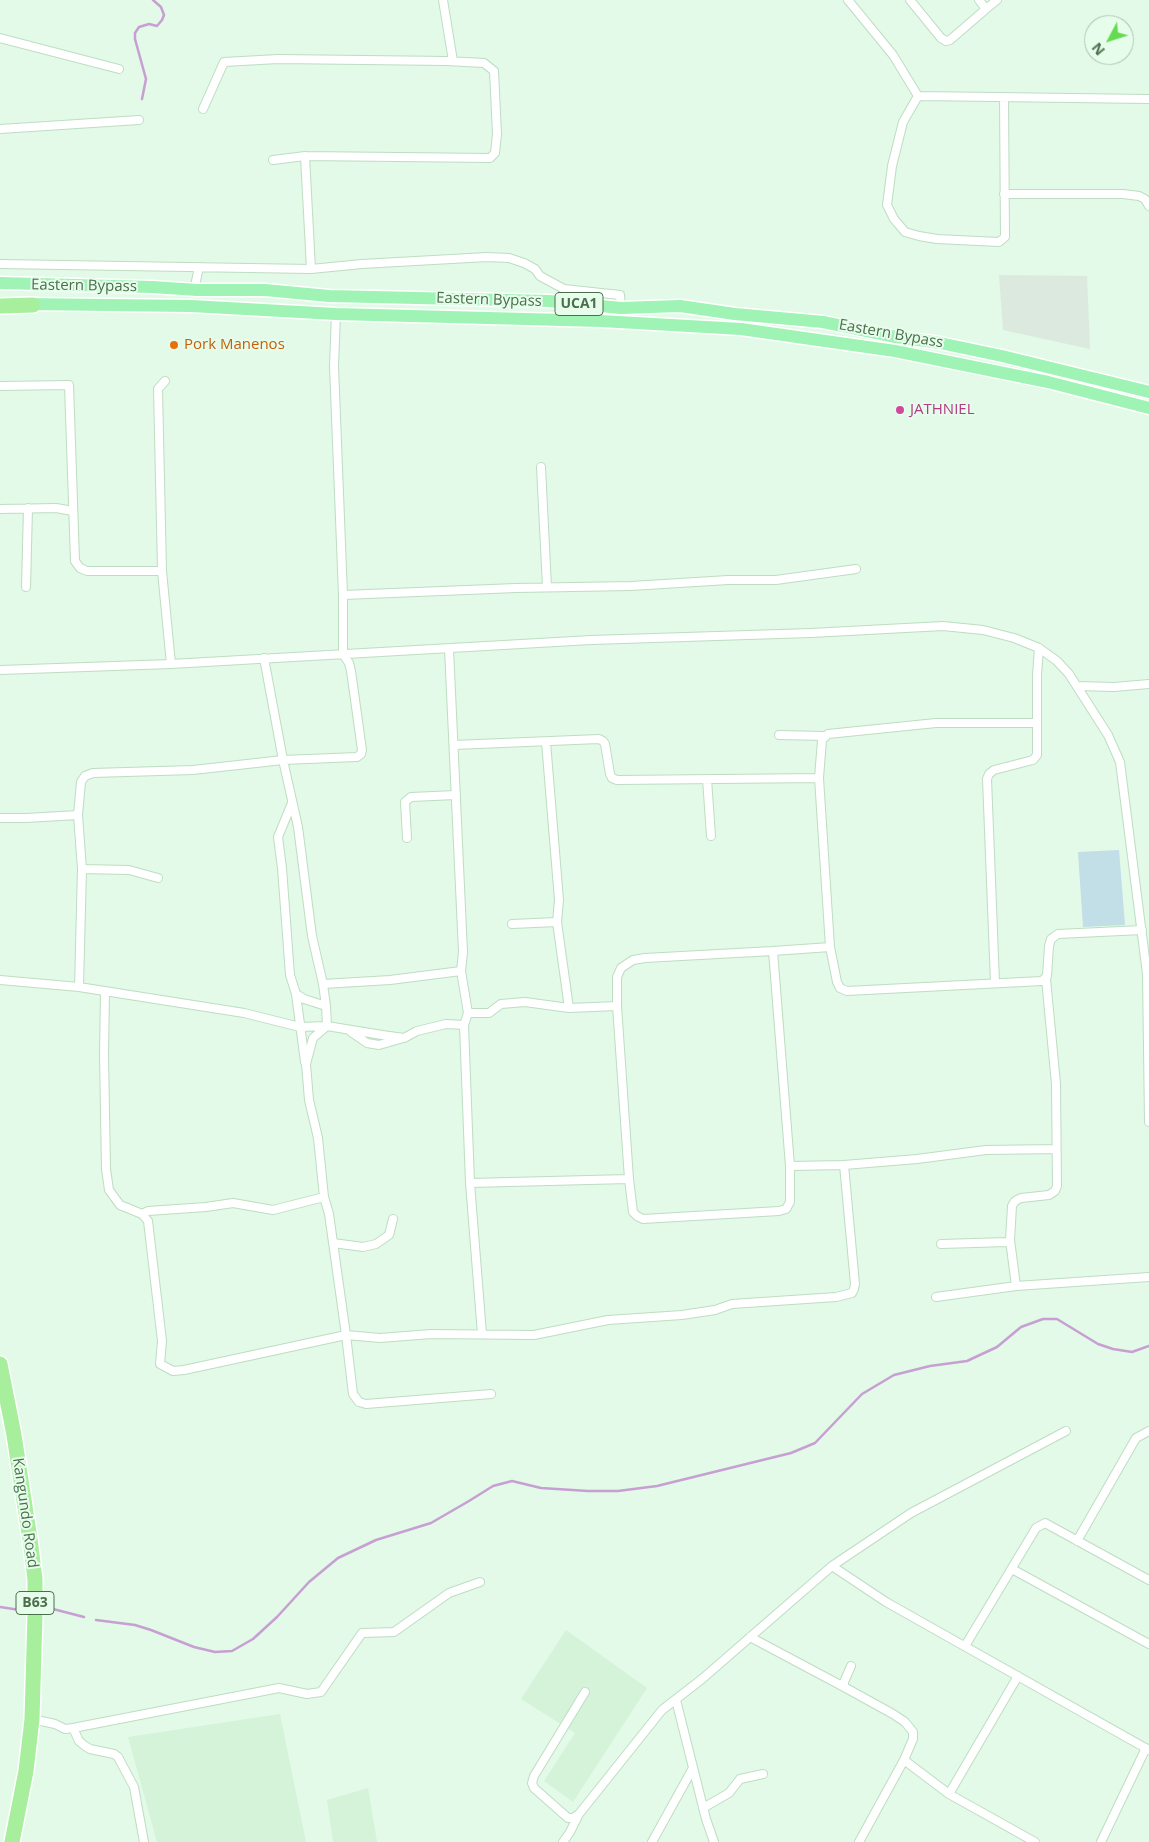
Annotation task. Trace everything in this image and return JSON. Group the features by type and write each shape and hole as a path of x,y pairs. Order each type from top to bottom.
{"highway":[{"path":"0,304 33,304"},
{"name":"Kangundo Road","path":"0,1364 14,1435 30,1539 35,1579 36,1616 32,1719 26,1771 12,1842"}],"main road":[{"name":"Eastern Bypass","path":"0,283 197,290 265,290 329,296 549,301 621,308 680,306 735,314 823,322 984,352 1149,392"},
{"path":"364,296 364,314"},
{"name":"Eastern Bypass","path":"33,304 191,306 336,314 601,321 741,329 931,358 1048,382 1149,408"}],"street":[{"path":"442,0 453,62"},
{"path":"848,0 893,55 918,96"},
{"path":"910,0 941,38 946,41 950,40 997,0"},
{"path":"979,0 986,9"},
{"path":"0,38 119,69"},
{"path":"203,109 224,62 278,59 484,63 494,72 497,134 494,156 490,158 305,156 273,160"},
{"path":"918,96 1149,99"},
{"path":"918,96 903,122 892,166 887,205 894,219 905,232 920,236 937,239 999,242 1005,237 1004,98"},
{"path":"0,129 139,120"},
{"path":"305,156 311,269"},
{"path":"1004,194 1123,194 1139,196 1145,199 1149,206"},
{"path":"0,264 311,269 362,264 487,257 509,258 535,269 540,276 564,289 620,295 621,308"},
{"path":"197,290 196,280 199,267"},
{"path":"79,986 82,869 78,815 81,782 85,776 93,773 194,770 283,760 357,757 362,750 351,671 349,663 343,654 343,595 334,366 336,314"},
{"path":"165,380 158,389 162,571 171,664"},
{"path":"0,386 69,385 75,561 80,568 87,572 162,571"},
{"path":"541,467 547,587"},
{"path":"26,587 28,508"},
{"path":"0,509 56,508 74,511"},
{"path":"343,595 547,587 631,586 728,580 776,580 856,569"},
{"path":"0,670 171,664 591,640 811,633 943,626 983,630 1014,638 1039,648 1057,661 1078,686 1108,735 1120,762 1148,974 1149,1122"},
{"path":"995,983 987,779 994,770 1033,760 1037,755 1039,648"},
{"path":"449,649 463,952 461,971 468,1013 464,1025 470,1183 482,1334"},
{"path":"264,658 283,760 298,826 312,936 323,984 327,1026"},
{"path":"1078,686 1114,687 1149,684"},
{"path":"779,735 825,736 828,734 936,723 1037,724"},
{"path":"825,736 822,740 818,778 830,947 840,988 847,991 1042,981 1046,979"},
{"path":"454,744 546,742 599,738 603,741 610,774 612,778 617,780 818,778"},
{"path":"546,742 559,900 557,922 569,1008"},
{"path":"707,779 711,836"},
{"path":"407,838 405,802 411,797 456,795"},
{"path":"292,803 278,837 290,975 296,994 309,1100 318,1138 324,1197 334,1243 353,1394 360,1402 366,1404 491,1394"},
{"path":"0,818 78,815"},
{"path":"82,869 129,870 158,878"},
{"path":"512,924 557,922"},
{"path":"1016,1286 1010,1240 1012,1206 1015,1201 1021,1198 1049,1195 1055,1191 1057,1186 1056,1084 1046,979 1051,939 1058,934 1142,930"},
{"path":"773,951 790,1166 790,1202 786,1208 779,1211 643,1219 633,1212 629,1179 617,1006 617,977 621,968 633,960 645,958 830,947"},
{"path":"323,984 390,980 461,971"},
{"path":"0,980 79,986 244,1013 300,1027 327,1026 404,1038 417,1031 446,1024 464,1025"},
{"path":"105,991 106,1168 109,1190 120,1205 142,1214 148,1221 162,1341 160,1364 172,1371 346,1335 380,1338 431,1334 534,1335 608,1320 690,1314 715,1310 732,1304 836,1297 852,1293 854,1284 844,1165"},
{"path":"296,994 304,999 326,1006"},
{"path":"468,1013 489,1013 501,1004 525,1002 569,1008 617,1006"},
{"path":"306,1064 313,1038 327,1026"},
{"path":"790,1166 844,1165 917,1159 986,1150 1056,1149"},
{"path":"470,1183 629,1179"},
{"path":"142,1214 148,1211 206,1207 233,1202 273,1210 324,1197"},
{"path":"334,1243 363,1247 376,1244 389,1235 393,1218"},
{"path":"941,1244 1007,1242 1010,1240"},
{"path":"936,1297 1016,1286 1149,1277"},
{"path":"563,1842 579,1814 656,1717 832,1566 911,1513 1066,1431"},
{"path":"1077,1541 1136,1438 1149,1431"},
{"path":"965,1646 1036,1528 1045,1524 1149,1580"},
{"path":"832,1566 886,1602 1147,1749 1101,1842"},
{"path":"1012,1569 1149,1644"},
{"path":"32,1719 55,1724 65,1729 278,1688 307,1694 321,1692 362,1634 394,1632 449,1593 480,1582"},
{"path":"750,1638 893,1714 913,1732 913,1739 904,1760 859,1842"},
{"path":"844,1688 844,1682 851,1666"},
{"path":"949,1794 1018,1676"},
{"path":"579,1814 573,1818 568,1818 534,1788 532,1783 534,1776 585,1692"},
{"path":"676,1700 703,1808 714,1842"},
{"path":"73,1728 80,1742 85,1746 90,1749 114,1754 122,1762 134,1787 144,1842"},
{"path":"904,1760 949,1794 1035,1842"},
{"path":"652,1842 693,1768"},
{"path":"703,1808 729,1793 740,1779 763,1774"}],"shaded area":[{"path":"999,275 1087,276 1090,349 1003,330"},
{"path":"1119,850 1125,925 1083,927 1078,852"},
{"path":"566,1630 647,1688 573,1802 544,1781 575,1733 521,1699"},
{"path":"280,1714 306,1842 157,1842 128,1737"},
{"path":"368,1788 377,1842 333,1842 327,1800"}],"waterway":[{"path":"142,99 146,79 135,33 139,27 149,24 157,26 162,20 164,15 161,7 153,0"},
{"path":"96,1620 135,1625 194,1647 215,1652 232,1651 253,1639 277,1617 309,1582 338,1558 376,1540 431,1523 493,1486 512,1481 541,1488 618,1491 657,1486 791,1453 815,1443 862,1394 894,1375 930,1366 967,1361 997,1347 1021,1327 1043,1319 1057,1319 1098,1344 1113,1349 1132,1352 1149,1346"},
{"path":"0,1607 20,1610"},
{"path":"53,1609 84,1617"}],"place":[{"name":"Pork Manenos","path":"174,345"},
{"name":"JATHNIEL","path":"900,410"}]}
